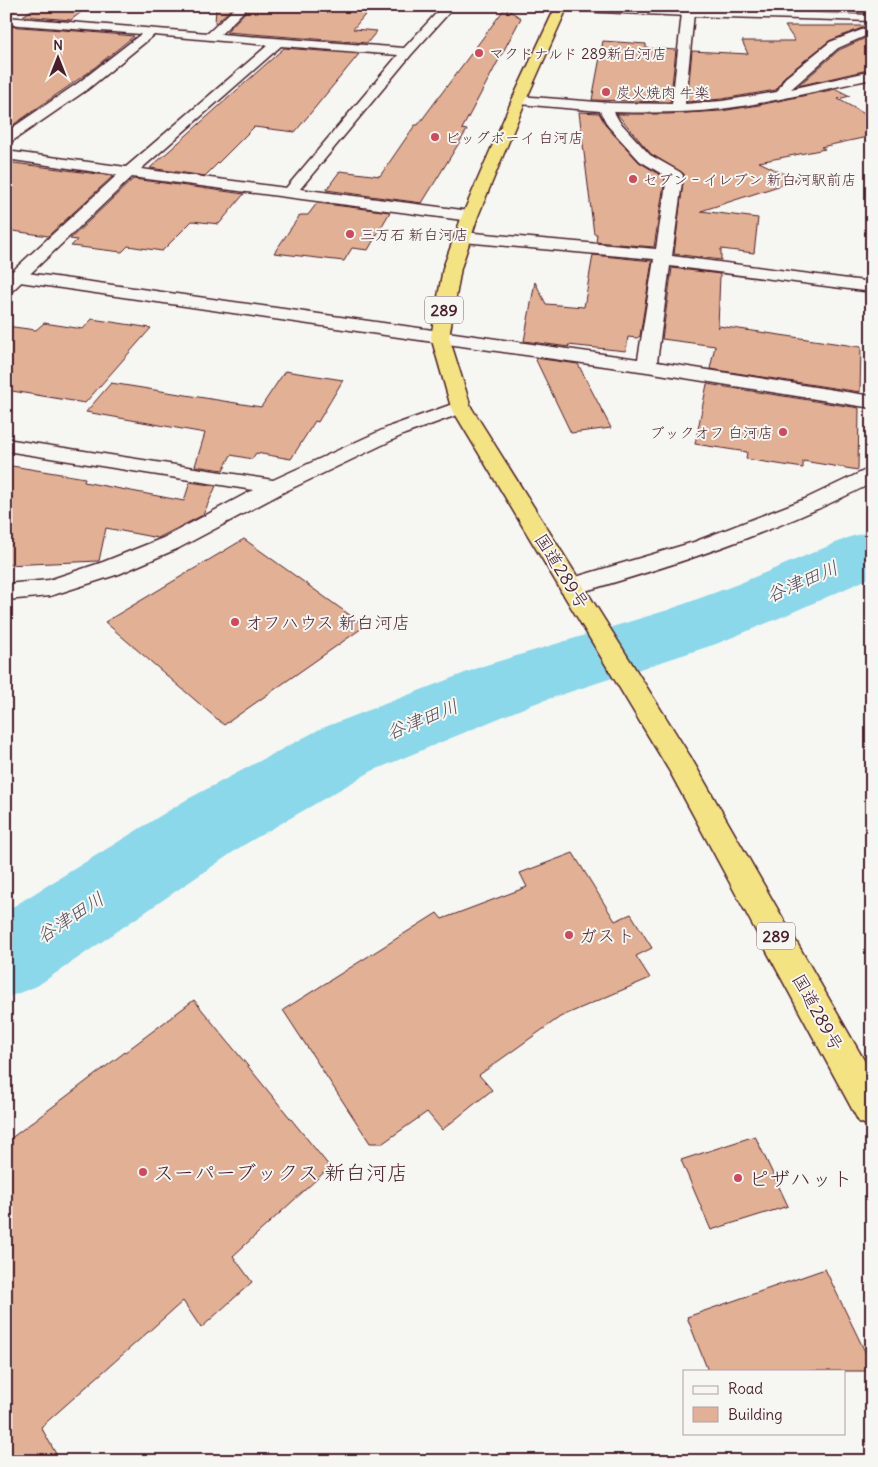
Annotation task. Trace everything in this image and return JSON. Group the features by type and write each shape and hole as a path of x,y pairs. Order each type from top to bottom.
{"highway":[{"name":"国道289号","path":"561,7 470,216 452,268 440,337 461,407 680,764 872,1109"}],"street":[{"path":"6,10 14,6"},
{"path":"211,36 244,6"},
{"path":"290,192 407,52 450,6"},
{"path":"536,6 688,13 761,11 872,18"},
{"path":"678,108 688,13"},
{"path":"6,20 407,52"},
{"path":"784,93 783,90 790,81 834,45 872,29"},
{"path":"6,139 83,86 151,32"},
{"path":"10,279 279,41"},
{"path":"519,100 605,107 678,108 734,104 872,75"},
{"path":"605,107 613,123 645,158 675,175 647,366"},
{"path":"6,155 470,216"},
{"path":"463,237 663,257 872,287"},
{"path":"10,279 647,366 872,402"},
{"path":"6,592 50,588 111,568 171,543 276,487 398,430 461,407"},
{"path":"6,445 276,487"},
{"path":"575,594 813,504 872,474"}],"building":[{"path":"37,6 89,6 71,20 23,16"},
{"path":"216,6 234,6 215,24"},
{"path":"251,6 321,6 369,10 353,29 377,31 367,43 226,32"},
{"path":"505,8 521,18 462,129 467,130 422,203 326,190 340,171 380,176 415,125 418,125"},
{"path":"6,26 134,36 89,72 6,130"},
{"path":"785,26 867,26 829,41 784,77 776,90 722,99 687,102 692,51 748,54 742,41 795,41"},
{"path":"872,35 872,69 798,86 839,50"},
{"path":"603,41 646,44 646,48 676,50 670,102 592,100"},
{"path":"284,48 359,54 295,132 254,127 205,176 150,168"},
{"path":"836,89 850,96 838,99 872,118 872,136 821,147 825,149 759,162 797,180 701,211 758,218 754,253 721,249 721,260 674,254 684,174 651,154 617,114 721,111"},
{"path":"579,112 599,113 607,127 639,162 665,178 654,247 596,242 597,234 594,234"},
{"path":"6,162 113,176 48,236 6,230"},
{"path":"133,179 244,194 219,224 192,221 162,251 128,246 122,252 71,246 77,240 70,239"},
{"path":"317,203 390,212 368,250 352,248 344,261 274,253 300,215 308,215"},
{"path":"593,255 652,261 640,336 637,338 628,337 626,351 568,345 569,347 524,341 535,282 546,304 584,307"},
{"path":"672,268 720,274 718,328 719,326 861,347 860,392 710,369 715,346 662,339"},
{"path":"92,319 151,328 85,403 6,390 6,326 36,330 44,323 83,329"},
{"path":"535,358 578,364 611,428 571,433"},
{"path":"285,371 343,380 318,422 315,421 291,459 256,453 252,459 231,455 223,470 195,466 205,433 86,412 111,383 261,407"},
{"path":"707,384 859,408 858,470 803,461 803,468 746,459 747,452 695,444"},
{"path":"6,465 85,478 84,482 184,501 190,482 216,486 203,515 158,538 106,528 99,561 6,565"},
{"path":"244,539 365,626 224,725 105,622"},
{"path":"573,853 615,921 631,914 652,948 636,956 650,978 560,1017 479,1075 492,1090 442,1130 427,1112 383,1143 370,1143 283,1010 437,913 442,919 527,887 520,873"},
{"path":"194,1000 330,1167 233,1256 252,1282 201,1328 183,1301 41,1427 60,1461 6,1461 6,1142"},
{"path":"755,1136 788,1206 711,1230 681,1160"},
{"path":"825,1269 872,1366 872,1371 708,1370 687,1317"}],"waterway":[{"name":"谷津田川","path":"6,958 214,823 346,750 508,685 692,627 761,600 872,552"}],"place":[{"name":"マクドナルド 289新白河店","path":"479,53"},
{"name":"炭火焼肉 牛楽","path":"606,92"},
{"name":"ビッグボーイ 白河店","path":"435,137"},
{"name":"セブン‐イレブン 新白河駅前店","path":"633,179"},
{"name":"三万石 新白河店","path":"350,234"},
{"name":"ブックオフ 白河店","path":"783,432"},
{"name":"オフハウス 新白河店","path":"235,622"},
{"name":"ガスト","path":"569,935"},
{"name":"スーパーブックス 新白河店","path":"143,1172"},
{"name":"ピザハット","path":"738,1178"}]}
